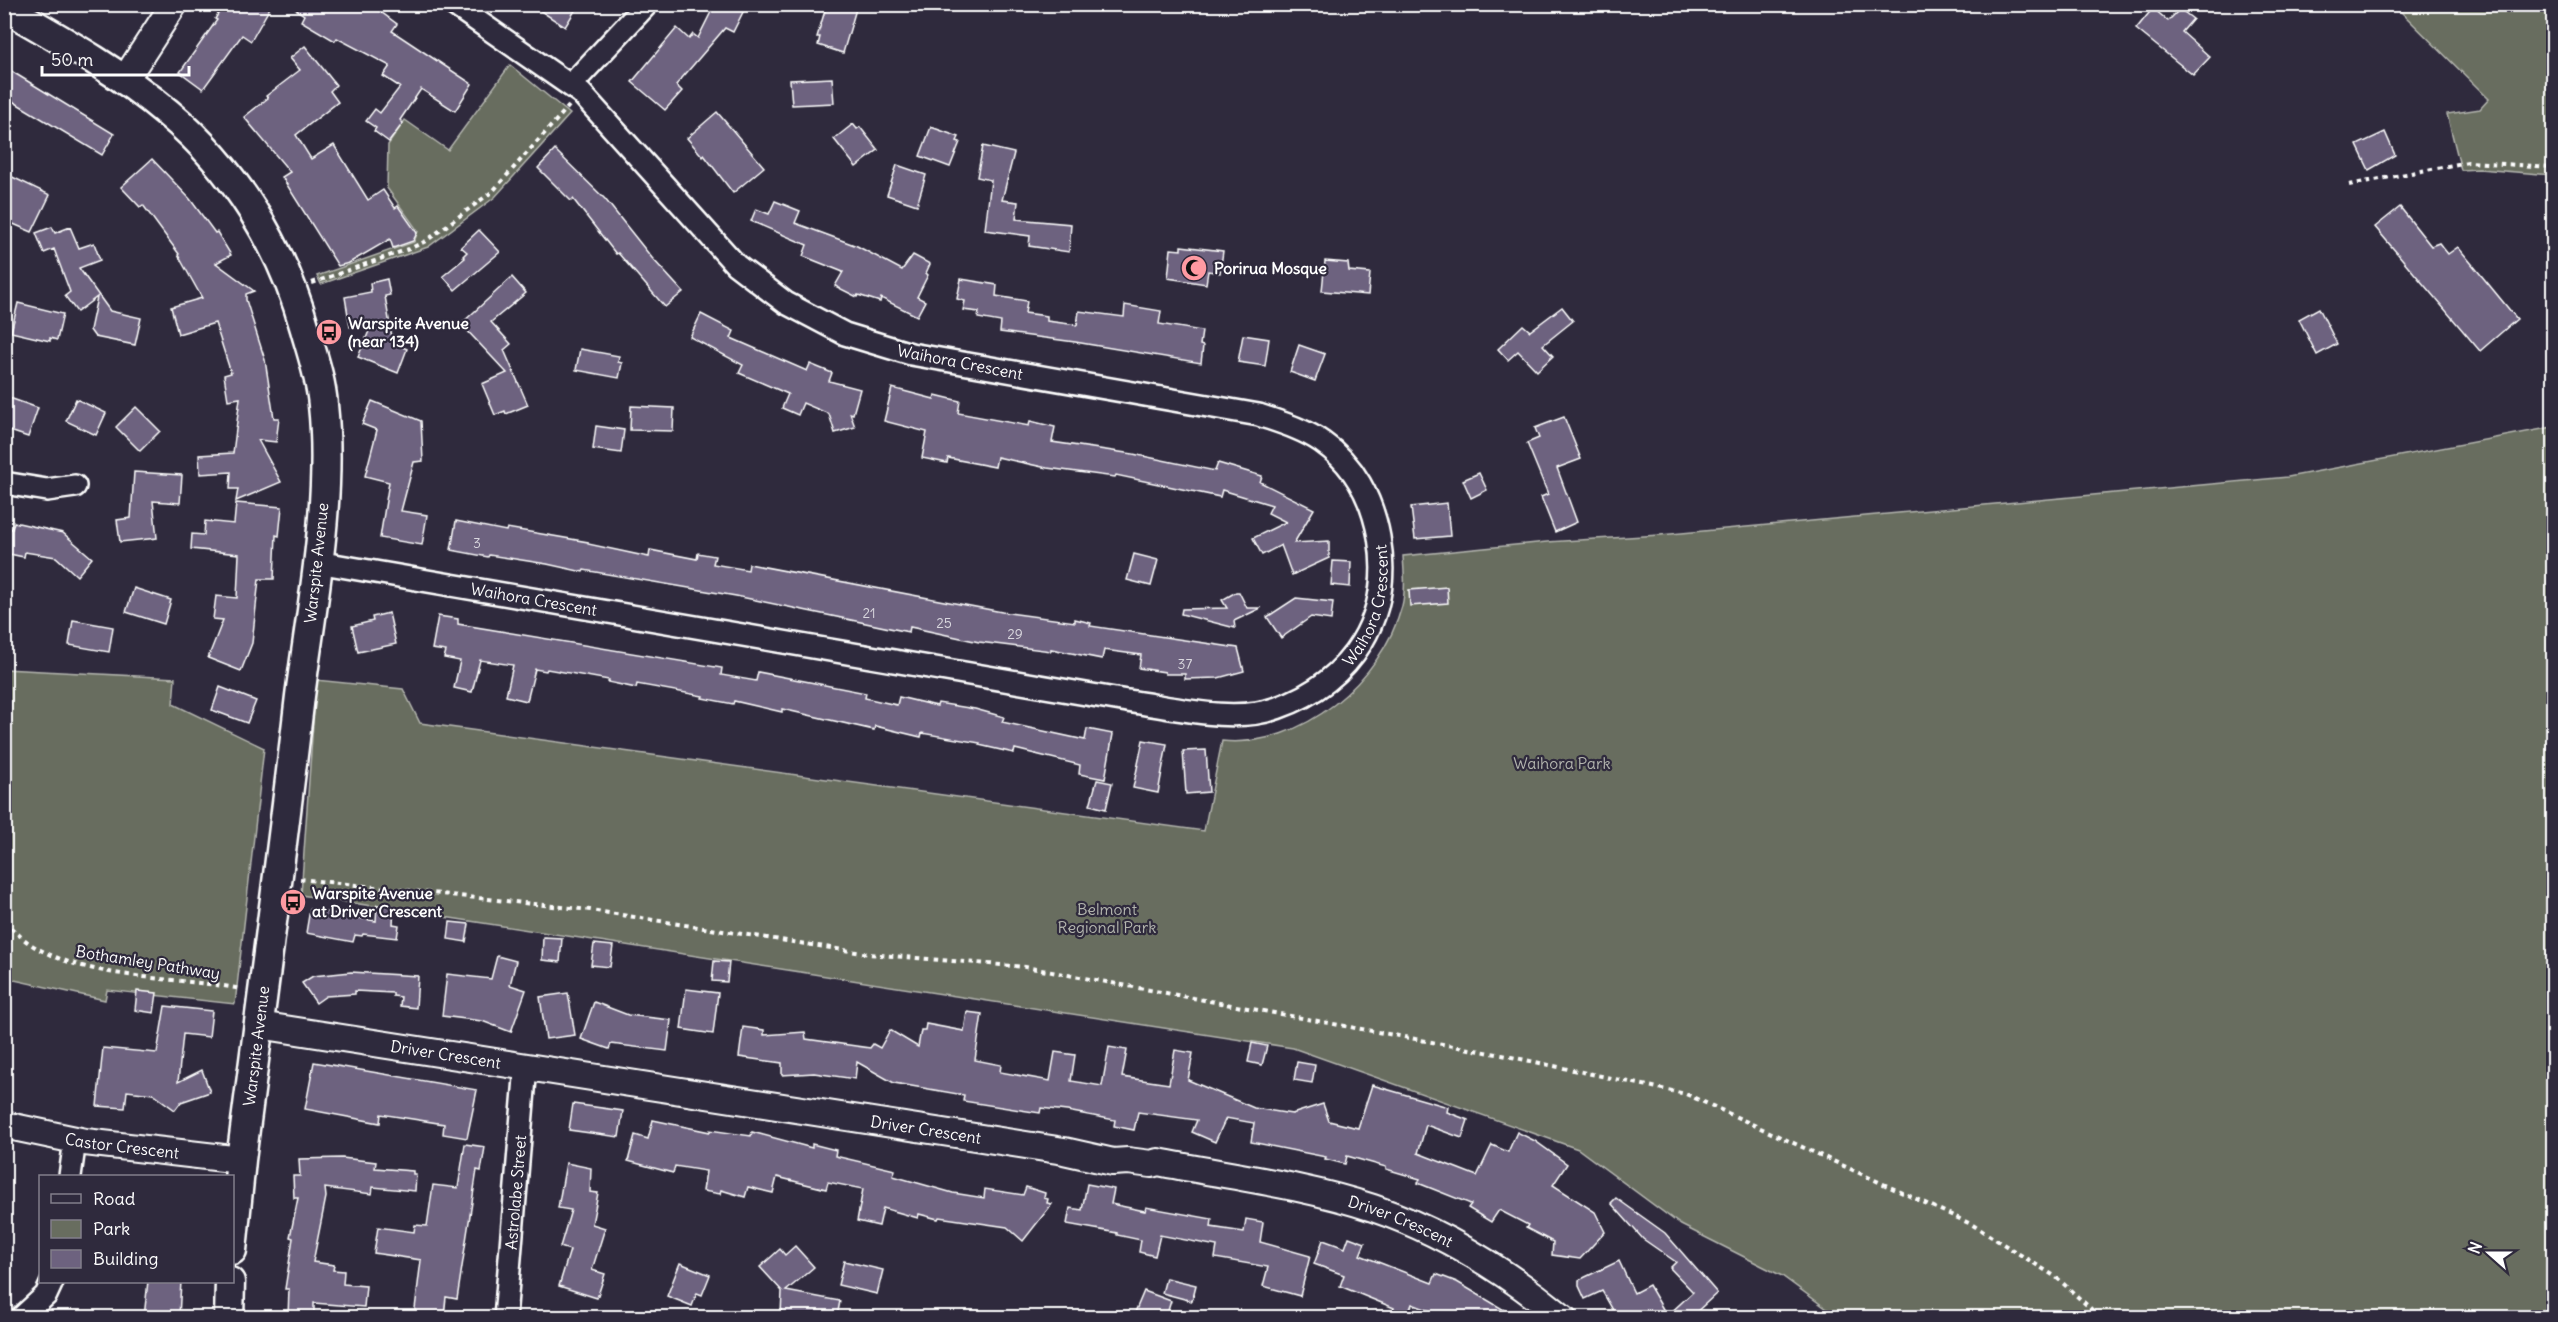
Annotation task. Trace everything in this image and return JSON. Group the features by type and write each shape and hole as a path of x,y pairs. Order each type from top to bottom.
{"main road":[{"name":"Warspite Avenue","path":"4,7 83,53 168,113 206,149 228,176 260,222 294,289 323,403 326,461 317,562 234,1230"},
{"path":"229,1317 230,1283"}],"street":[{"path":"124,81 174,4"},
{"name":"Waihora Crescent","path":"317,562 1116,699 1225,714 1276,709 1310,691 1342,668 1366,635 1378,607 1383,570 1375,513 1362,485 1346,464 1322,442 1305,432 1258,416 910,354 844,334 786,303 736,265 576,89 453,4"},
{"path":"576,89 646,4"},
{"path":"4,483 47,490 75,486"},
{"name":"Driver Crescent","path":"259,1025 1064,1151 1113,1162 1151,1164 1158,1162 1333,1197 1407,1221 1453,1243 1528,1289 1563,1317"},
{"name":"Astrolabe Street","path":"505,1317 526,1066"},
{"name":"Castor Crescent","path":"4,1125 75,1140 241,1160"},
{"path":"70,1175 75,1140"},
{"path":"21,1317 46,1295 51,1283"}],"path":[{"path":"294,289 426,241 493,191 576,89"},
{"path":"2349,185 2468,162 2553,167"},
{"path":"278,876 556,905 869,954 1025,968 1502,1055 1686,1094 1971,1224 2056,1278 2101,1317"},
{"name":"Bothamley Pathway","path":"4,922 29,943 83,968 263,994"}],"green space":[{"path":"2394,5 2553,5 2553,175 2479,169 2461,170 2447,114 2480,109 2489,99"},
{"path":"510,65 570,114 495,197 428,247 321,284 317,276 414,242 418,231 387,188 388,145 405,120 448,150"},
{"path":"2553,427 2553,1317 1838,1317 1782,1276 1681,1225 1578,1149 1293,1048 301,895 316,680 403,689 420,723 1204,831 1222,741 1252,741 1281,734 1309,721 1334,704 1357,683 1377,659 1392,633 1402,606 1403,556 1547,542 1660,535 2288,477"},
{"path":"4,669 175,678 173,704 264,748 235,1004 107,990 105,1000 5,978"}],"building":[{"path":"224,4 272,4 251,41 242,35 203,89 180,72 217,20 215,19"},
{"path":"288,4 370,4 397,24 392,31 472,84 455,111 421,89 400,120 403,123 389,142 374,131 376,128 366,121 375,109 380,113 400,87 383,76 390,66 337,38 335,41 301,21 304,15"},
{"path":"530,4 579,4 565,27"},
{"path":"715,4 747,4 733,32 725,28 676,85 682,91 665,110 632,82 677,28 689,39 693,34 698,38"},
{"path":"827,4 843,4 856,9 843,53 818,45 820,37 817,37"},
{"path":"2153,8 2168,21 2180,9 2193,19 2182,32 2210,57 2193,75 2136,29"},
{"path":"305,46 336,85 330,91 338,102 296,135 311,159 334,145 368,200 383,190 395,208 398,206 417,233 413,241 393,248 390,239 349,263 338,266 282,177 290,172 244,117 268,98 266,96 300,70 290,58"},
{"path":"11,71 114,134 102,155 4,96 4,82"},
{"path":"832,78 834,103 792,105 790,80"},
{"path":"717,112 764,167 733,193 704,155 703,157 687,138"},
{"path":"853,124 857,129 860,127 878,150 856,167 834,139"},
{"path":"931,127 959,137 957,141 960,142 950,167 920,156"},
{"path":"2385,132 2395,155 2369,170 2357,145"},
{"path":"983,146 1014,153 1002,200 1018,202 1016,219 1071,224 1069,252 1029,246 1030,236 985,230 991,180 977,177"},
{"path":"555,150 605,199 652,258 683,292 665,307 618,253 616,254 573,199 571,201 538,168"},
{"path":"152,159 190,199 215,233 217,232 231,255 216,263 254,291 246,294 246,300 265,360 274,418 279,418 276,442 258,440 281,482 236,501 238,489 230,489 231,472 200,474 199,455 233,453 240,398 228,400 224,375 231,373 215,323 178,334 171,307 202,298 179,254 143,205 140,207 121,187"},
{"path":"897,165 926,175 917,205 887,195"},
{"path":"4,173 50,195 32,232 4,220"},
{"path":"775,201 800,211 795,223 857,246 902,270 913,255 930,264 926,273 928,275 917,297 925,301 917,316 881,298 880,302 858,295 857,297 835,286 843,272 803,256 807,245 751,221 756,209 769,214"},
{"path":"2400,207 2431,246 2439,243 2448,254 2458,247 2517,319 2480,351 2375,227"},
{"path":"52,227 55,233 70,227 79,248 94,243 100,260 79,268 110,311 141,318 135,345 95,337 90,330 97,297 77,312 65,296 70,292 54,249 44,253 36,233"},
{"path":"479,230 500,252 455,290 443,276 465,258 463,256 467,252 461,247"},
{"name":"Porirua Mosque","path":"1181,246 1223,251 1220,273 1208,271 1206,284 1168,278 1171,249 1181,250"},
{"path":"1325,261 1348,263 1349,271 1370,273 1368,295 1322,291"},
{"path":"512,277 526,293 491,322 511,344 504,350 528,405 506,414 505,411 495,415 482,384 507,373 461,324"},
{"path":"387,279 390,295 385,296 393,343 407,349 398,373 358,357 372,324 350,327 345,297 371,292 370,283"},
{"path":"961,279 997,285 996,296 1027,301 1025,313 1047,316 1047,321 1077,325 1079,311 1124,317 1125,305 1161,311 1159,324 1202,331 1201,363 1000,332 1001,322 978,318 979,312 963,310 965,301 957,299"},
{"path":"18,303 63,314 57,340 50,338 50,341 11,332"},
{"path":"1562,307 1573,321 1543,345 1553,356 1537,371 1518,351 1508,360 1498,349 1523,325 1530,331"},
{"path":"2319,308 2337,344 2317,355 2299,319"},
{"path":"701,314 734,331 731,338 807,371 810,364 832,373 829,381 860,389 853,414 850,413 855,427 835,433 829,414 803,403 798,415 782,408 788,394 739,373 743,365 690,337"},
{"path":"1243,335 1269,339 1265,366 1238,362"},
{"path":"1299,345 1325,354 1315,381 1290,372"},
{"path":"580,349 619,356 618,362 622,363 619,378 576,370"},
{"path":"892,388 934,399 935,395 960,401 958,413 1029,426 1030,421 1055,427 1052,442 1133,454 1215,471 1218,463 1262,476 1260,482 1314,509 1294,543 1329,541 1329,558 1292,575 1281,545 1262,555 1253,538 1286,522 1268,513 1272,505 1222,490 1220,497 1116,475 1115,477 1047,468 997,457 995,467 948,458 947,463 922,458 927,432 884,421"},
{"path":"4,396 38,408 28,437 4,429"},
{"path":"76,399 106,413 96,435 66,421"},
{"path":"372,401 421,421 423,461 414,462 401,511 427,515 422,545 380,538 389,482 365,476 377,430 362,424"},
{"path":"631,406 674,408 673,431 630,430"},
{"path":"136,407 160,431 140,451 116,427"},
{"path":"1564,417 1581,459 1557,468 1577,522 1555,532 1541,497 1548,494 1527,443 1539,438 1535,428"},
{"path":"596,426 624,430 621,453 593,449"},
{"path":"134,472 182,475 180,503 153,501 157,538 120,542 117,520 131,518"},
{"path":"1479,473 1487,490 1471,498 1463,480"},
{"path":"236,503 282,507 279,536 276,535 274,579 259,579 252,643 241,671 208,658 223,620 213,619 216,596 237,598 239,554 191,549 192,534 204,535 205,521 234,524"},
{"path":"1447,503 1450,536 1415,539 1411,507"},
{"path":"456,521 506,531 507,528 588,542 588,544 649,557 650,550 697,559 698,553 715,556 713,564 748,570 749,564 1002,612 1075,622 1075,619 1091,623 1090,626 1238,648 1244,671 1218,678 1185,679 1185,674 1165,674 1165,672 1139,668 1141,655 1104,650 1102,659 1051,649 1051,651 979,642 910,627 909,632 736,596 451,550"},
{"path":"14,522 63,533 92,558 77,576 56,557 25,552 24,557 4,553 4,527 12,529"},
{"path":"1134,554 1158,560 1151,586 1127,580"},
{"path":"1333,561 1351,562 1350,587 1331,585"},
{"path":"1447,587 1448,603 1410,606 1409,590"},
{"path":"134,588 171,600 164,624 126,612"},
{"path":"1239,592 1247,608 1261,608 1234,621 1235,628 1181,614 1182,609 1227,608 1222,600"},
{"path":"1296,598 1333,602 1331,620 1311,617 1281,638 1267,617"},
{"path":"389,613 396,644 358,652 352,626 373,621 372,617"},
{"path":"438,616 458,619 458,624 722,668 721,675 756,681 758,672 866,693 865,698 897,705 899,697 937,706 938,703 975,709 1004,717 1002,722 1085,740 1087,729 1113,734 1105,779 1079,774 1080,765 1015,749 1014,753 979,745 980,743 922,733 921,737 875,726 874,730 782,709 782,712 734,701 733,704 637,684 636,688 608,682 609,680 547,669 546,671 535,669 527,701 506,696 513,665 480,660 472,692 454,688 460,661 444,658 446,651 432,649"},
{"path":"73,620 113,627 109,652 69,645"},
{"path":"220,687 256,701 247,723 212,710"},
{"path":"1143,740 1167,744 1158,793 1133,788"},
{"path":"1206,750 1209,792 1186,794 1183,751"},
{"path":"1097,780 1112,783 1106,809 1090,805"},
{"path":"377,905 394,906 393,924 399,925 397,938 363,934 362,936 355,935 353,942 306,933 310,909 376,921"},
{"path":"450,922 469,924 466,942 448,939"},
{"path":"543,937 562,938 560,962 542,960"},
{"path":"594,944 613,946 610,967 591,965"},
{"path":"497,956 516,961 510,985 526,990 511,1032 482,1021 442,1016 447,974 491,979"},
{"path":"714,961 729,962 727,982 712,981"},
{"path":"351,972 418,976 416,1008 400,1006 401,997 393,996 393,993 355,991 355,994 326,996 316,1003 302,983 313,976"},
{"path":"686,989 718,993 713,1034 681,1029"},
{"path":"137,991 157,993 154,1013 135,1010"},
{"path":"568,993 575,1035 546,1039 540,997"},
{"path":"594,1002 628,1015 671,1020 667,1051 611,1044 609,1049 581,1039"},
{"path":"165,1006 212,1011 209,1037 183,1034 178,1082 202,1070 210,1092 181,1102 175,1110 153,1094 127,1091 125,1108 97,1106 103,1048 157,1053"},
{"path":"967,1012 982,1014 975,1060 1001,1065 1000,1072 1050,1081 1055,1052 1075,1055 1071,1081 1102,1086 1109,1047 1127,1050 1122,1077 1169,1084 1175,1050 1193,1053 1188,1080 1254,1108 1292,1114 1323,1104 1329,1121 1358,1128 1372,1085 1448,1107 1447,1112 1468,1120 1462,1138 1426,1125 1418,1153 1477,1176 1492,1145 1508,1152 1517,1132 1535,1141 1567,1164 1553,1185 1595,1212 1605,1232 1580,1259 1552,1255 1553,1242 1526,1228 1528,1225 1499,1210 1491,1222 1468,1208 1471,1204 1418,1183 1420,1179 1386,1169 1386,1167 1347,1156 1345,1164 1325,1159 1326,1157 1251,1142 1254,1123 1226,1118 1215,1142 1192,1132 1197,1120 1138,1112 1134,1130 1114,1126 1115,1120 1067,1111 1041,1108 1040,1113 963,1101 964,1095 894,1083 857,1062 855,1079 814,1073 782,1075 782,1063 739,1057 743,1027 764,1030 764,1035 805,1032 806,1039 870,1048 873,1044 880,1048 890,1030 918,1047 921,1030 925,1030 926,1024 964,1031"},
{"path":"1252,1043 1267,1046 1262,1065 1248,1062"},
{"path":"314,1062 477,1090 467,1138 443,1134 444,1124 381,1114 380,1123 305,1109"},
{"path":"1297,1062 1315,1065 1312,1083 1294,1080"},
{"path":"573,1104 623,1111 619,1137 569,1130"},
{"path":"653,1120 710,1132 710,1130 751,1136 752,1132 812,1148 812,1144 836,1150 835,1156 895,1170 893,1176 953,1193 984,1198 985,1189 1023,1195 1026,1187 1045,1193 1044,1198 1048,1199 1047,1203 1052,1204 1023,1241 1007,1227 939,1217 938,1219 919,1214 918,1218 883,1208 879,1226 857,1221 863,1189 828,1182 826,1189 777,1177 773,1193 748,1187 745,1197 721,1190 720,1194 703,1191 706,1171 675,1166 673,1173 628,1161 635,1135 648,1139"},
{"path":"465,1144 485,1147 481,1171 477,1170 457,1299 446,1297 444,1317 414,1317 421,1260 374,1253 378,1227 414,1232 415,1225 427,1226 433,1185 458,1188"},
{"path":"342,1158 376,1162 375,1168 413,1171 413,1174 416,1174 415,1191 373,1187 372,1194 325,1188 326,1197 313,1262 334,1265 333,1270 344,1271 343,1284 366,1286 364,1307 314,1303 314,1317 288,1317 289,1289 285,1289 293,1238 290,1237 298,1198 294,1198 293,1176 300,1176 299,1159"},
{"path":"566,1163 591,1168 590,1192 598,1193 592,1224 605,1228 592,1270 605,1274 597,1298 559,1286 570,1250 560,1247 571,1210 558,1208"},
{"path":"1087,1184 1114,1189 1111,1204 1145,1211 1146,1207 1212,1219 1211,1227 1244,1232 1246,1219 1263,1222 1260,1242 1310,1256 1300,1296 1263,1286 1268,1267 1215,1258 1217,1246 1160,1235 1155,1256 1139,1252 1141,1240 1067,1224 1070,1208 1082,1210"},
{"path":"1616,1198 1665,1233 1717,1293 1691,1317 1617,1317 1602,1291 1585,1299 1579,1286 1579,1280 1619,1261 1634,1293 1649,1285 1667,1316 1693,1292 1670,1268 1676,1262 1643,1239 1611,1203"},
{"path":"1349,1237 1365,1243 1360,1255 1432,1283 1436,1274 1457,1282 1516,1317 1446,1317 1412,1304 1407,1317 1391,1317 1394,1308 1340,1286 1344,1275 1314,1264 1323,1240 1345,1248"},
{"path":"795,1246 814,1267 786,1291 840,1301 837,1317 781,1315 782,1291 760,1267 780,1249 785,1255"},
{"path":"844,1261 883,1270 877,1294 838,1285"},
{"path":"680,1263 710,1275 702,1295 697,1293 692,1306 667,1296"},
{"path":"1166,1278 1196,1285 1192,1301 1162,1293"},
{"path":"148,1283 181,1283 179,1317 144,1317"},
{"path":"1144,1291 1171,1301 1166,1317 1133,1317"}],"place":[{"name":"Porirua Mosque","path":"1194,268"},
{"name":"Warspite Avenue (near 134)","path":"329,332"},
{"name":"Warspite Avenue at Driver Crescent","path":"293,902"}],"park label":[{"name":"Waihora Park","path":"1562,763"},
{"name":"Belmont Regional Park","path":"1107,918"}]}
